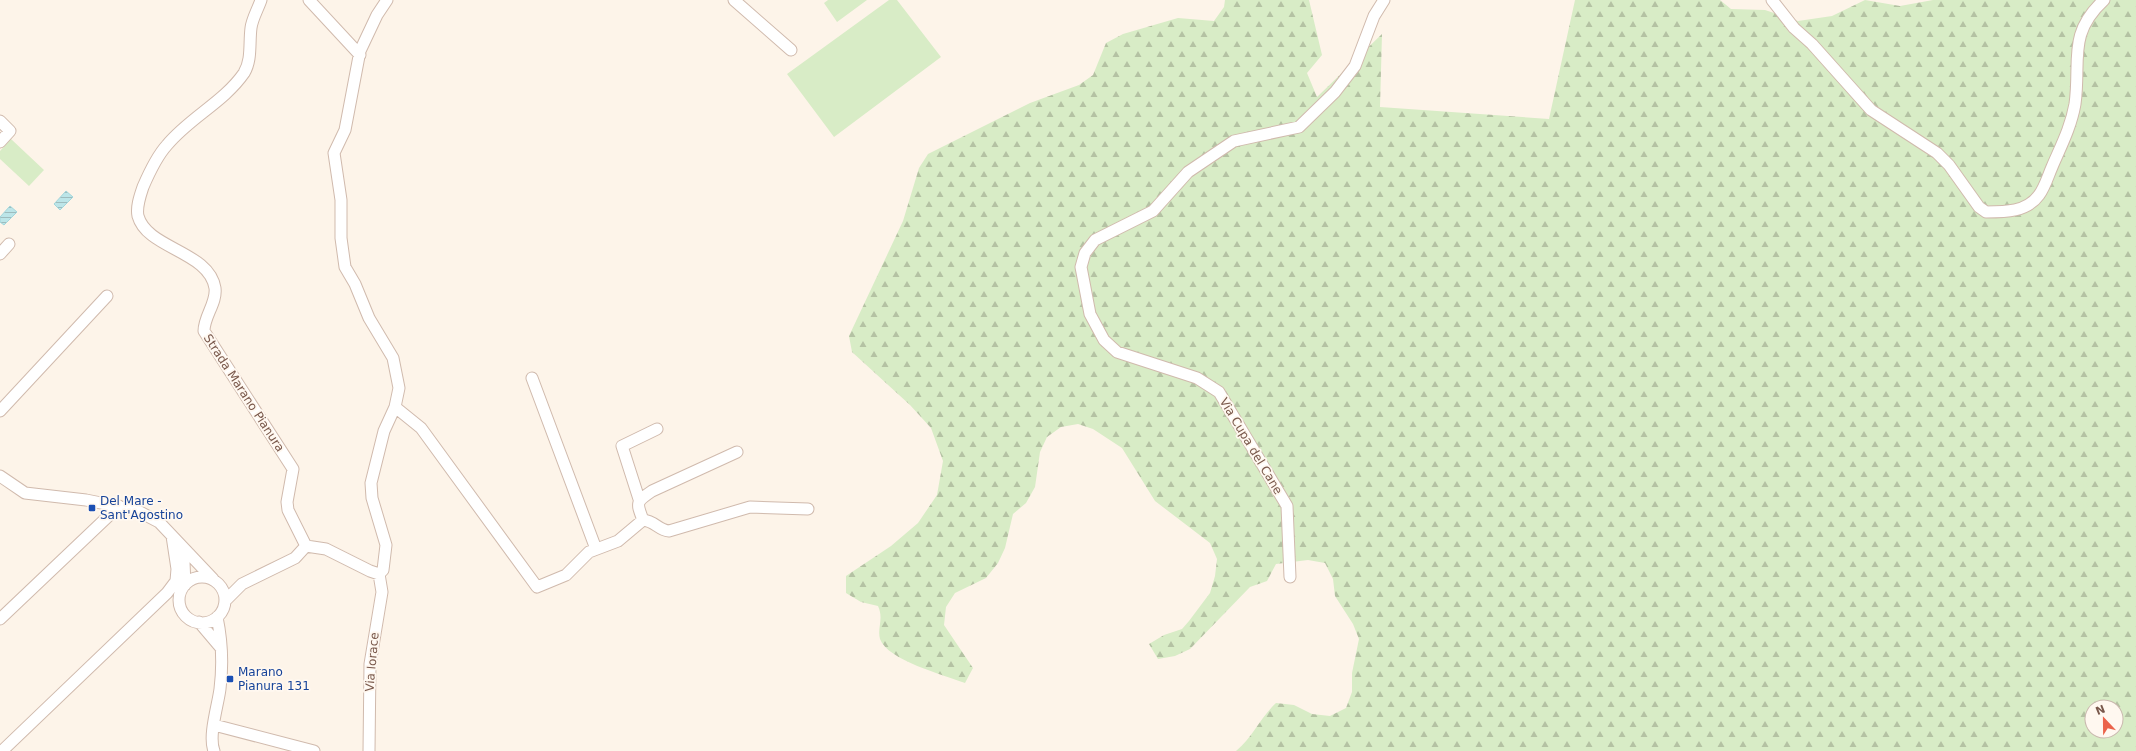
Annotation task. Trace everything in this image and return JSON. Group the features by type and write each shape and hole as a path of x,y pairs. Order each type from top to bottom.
{"street":[{"name":"Strada Marano Pianura","path":"261,0 251,27 247,66 233,86 167,145 147,178 139,199 138,214 140,222 155,237 189,257 205,269 212,278 215,289 214,300 204,322 204,331 293,469 287,502 288,510 306,546"},
{"path":"309,0 360,55"},
{"path":"225,602 242,584 295,558 306,546 326,549 379,574 383,570 386,544 372,498 371,483 384,431 395,407 399,388 397,370 393,358 369,318 355,284 345,267 341,238 341,200 334,153 345,130 360,55 377,15 387,0"},
{"path":"734,0 791,50"},
{"name":"Via Cupa del Cane","path":"1290,577 1288,506 1219,392 1197,378 1117,352 1104,340 1090,314 1081,267 1085,253 1095,240 1153,211 1188,172 1234,141 1299,127 1335,92 1355,66 1374,16 1384,0"},
{"path":"1772,0 1794,28 1812,44 1871,110 1937,153 1949,164 1979,207 1986,212 2021,209 2039,195 2063,144 2072,115 2077,53 2081,33 2087,17 2104,0"},
{"path":"0,122 10,131 0,142"},
{"path":"0,254 9,244"},
{"path":"0,410 107,296"},
{"path":"532,378 596,549"},
{"path":"395,407 421,428 537,587 566,575 583,557 596,549 618,541 643,520 651,521 664,531 669,532 750,507 808,509"},
{"path":"643,520 637,505 639,499 622,446 657,428"},
{"path":"639,499 652,491 737,452"},
{"path":"0,476 25,493 86,500 119,506 136,510 159,522 223,590 225,602 223,610 217,617 207,622 199,622 189,619 182,610 180,598 185,585 184,562 174,539"},
{"path":"0,619 119,506"},
{"path":"2,751 167,593 176,581 177,569 174,539"},
{"name":"Via Iorace","path":"369,751 370,664 382,592 379,574"},
{"path":"185,585 197,578 242,584"},
{"path":"214,751 214,725 220,688 222,649 217,617"},
{"path":"199,622 213,636 222,649"},
{"path":"214,725 314,751"}],"green space":[{"path":"828,0 867,0 837,22 824,3"},
{"path":"889,0 897,0 941,57 834,137 787,74"},
{"path":"1225,0 1309,0 1322,55 1307,73 1317,97 1382,34 1380,107 1549,119 1575,0 1720,0 1731,9 1765,10 1798,21 1832,16 1865,0 1900,6 1933,0 2136,0 2136,751 1236,751 1247,740 1265,715 1276,703 1294,705 1312,714 1330,716 1346,708 1352,692 1352,673 1359,639 1353,624 1335,596 1333,579 1325,563 1308,560 1276,564 1267,581 1250,587 1190,649 1175,656 1158,659 1149,644 1164,635 1182,629 1189,621 1210,593 1215,576 1217,559 1210,543 1155,501 1122,448 1093,429 1078,424 1061,427 1047,437 1040,452 1035,487 1026,503 1013,514 1005,548 998,563 986,578 955,593 946,607 944,625 973,668 965,683 917,666 893,654 885,647 880,639 880,611 878,606 861,602 846,593 846,576 891,546 918,523 937,495 943,461 931,428 910,405 852,352 849,336 903,221 919,168 928,154 1030,103 1079,85 1093,75 1106,43 1123,34 1178,18 1214,21 1224,7"},
{"path":"11,139 44,170 29,186 0,159 0,151"}],"water":[{"path":"66,191 73,197 60,210 54,204"},
{"path":"10,206 17,212 4,225 0,222 0,217"}],"place":[{"name":"Del Mare - Sant'Agostino","path":"92,508"},
{"name":"Marano Pianura 131","path":"230,679"}]}
